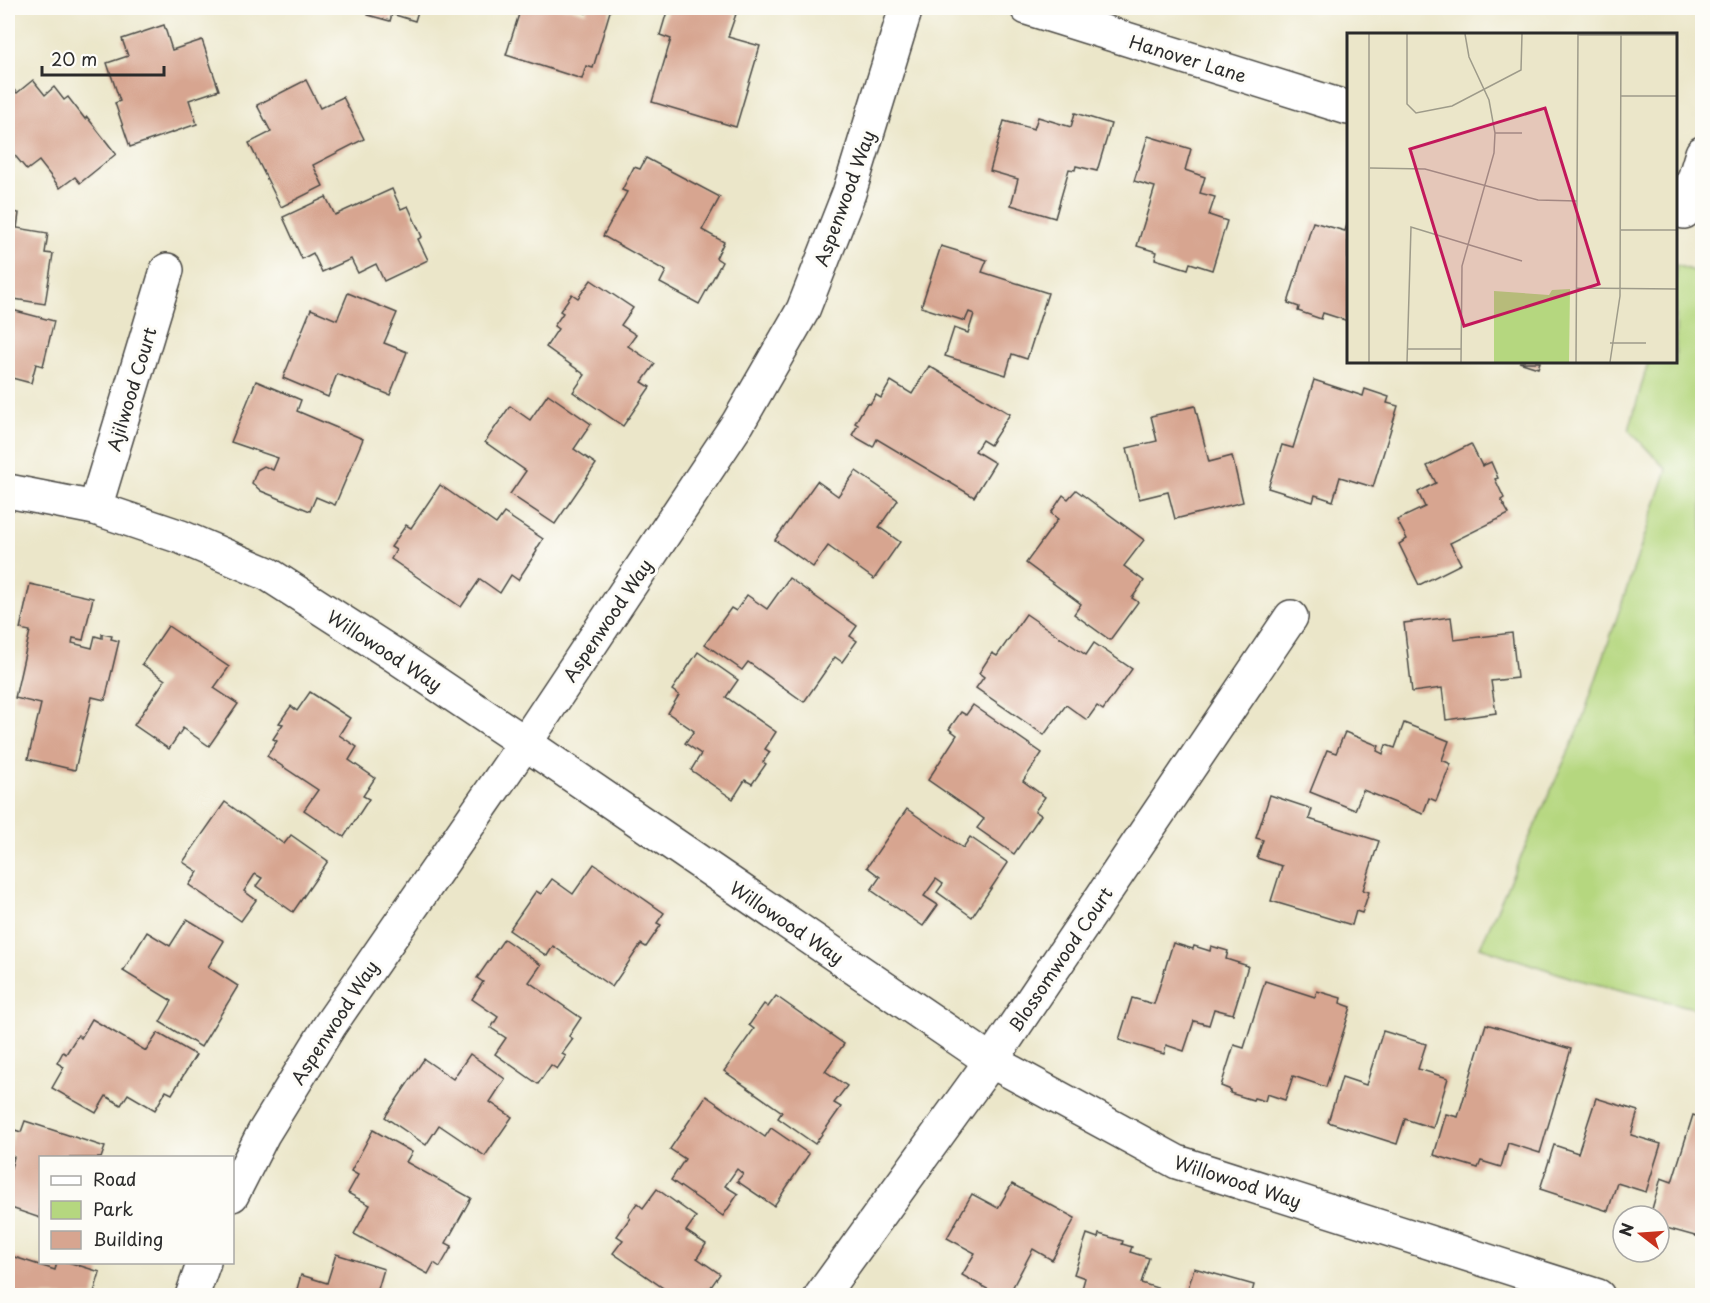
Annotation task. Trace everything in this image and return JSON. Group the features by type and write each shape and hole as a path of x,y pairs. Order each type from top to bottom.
{"street":[{"name":"Aspenwood Way","path":"234,1191 263,1134 330,1025 525,744 738,423 803,310 849,193 906,8"},
{"name":"Hanover Lane","path":"1027,8 1347,108"},
{"path":"1687,213 1702,153"},
{"name":"Ajilwood Court","path":"94,508 167,270"},
{"name":"Willowood Way","path":"8,491 94,508 181,537 268,574 391,653 992,1061 1177,1162 1598,1296"},
{"name":"Blossomwood Court","path":"821,1296 992,1061 1291,617"},
{"path":"192,1296 204,1264"}],"green space":[{"path":"1677,265 1702,274 1702,1010 1572,978 1480,947 1580,726 1667,470 1629,430 1648,363 1677,363"}],"building":[{"path":"360,8 419,8 415,21 392,14 390,21 368,15 369,11"},
{"path":"511,8 570,8 586,13 587,8 611,8 593,68 586,66 582,79 506,55 520,11"},
{"path":"668,8 718,8 736,14 728,37 760,46 736,127 652,102 671,39 660,35"},
{"path":"164,25 172,50 202,40 219,90 189,100 197,124 130,147 115,103 120,101 107,63 128,56 122,39"},
{"path":"33,80 45,95 54,87 64,100 68,97 116,154 80,183 75,177 60,188 39,161 27,170 12,152 8,156 8,95 14,90 17,93"},
{"path":"306,80 320,108 343,97 364,139 313,165 323,186 281,207 249,143 271,132 257,105"},
{"path":"1075,113 1111,124 1097,171 1076,166 1075,170 1069,169 1055,218 1011,205 1018,179 990,171 1004,121 1034,129 1038,117 1071,127"},
{"path":"1148,136 1191,149 1185,170 1205,177 1200,193 1215,197 1209,215 1227,221 1212,270 1190,263 1188,269 1155,259 1157,252 1137,246 1155,187 1134,181"},
{"path":"646,158 720,197 702,230 724,242 716,258 722,262 699,304 660,283 666,271 603,236 627,192 622,190 634,167 640,169"},
{"path":"392,189 401,209 408,206 422,237 418,239 428,260 384,281 376,264 358,273 351,259 322,272 313,253 302,259 283,217 326,197 335,215"},
{"path":"8,211 19,213 17,228 48,233 45,253 53,254 45,304 8,298"},
{"path":"1313,222 1345,231 1347,225 1347,321 1323,313 1321,319 1298,311 1299,307 1288,303"},
{"path":"941,246 987,260 982,272 1048,293 1027,359 1012,354 1006,375 945,356 954,328 968,333 974,314 969,312 965,321 921,307"},
{"path":"591,280 633,308 621,325 636,335 628,346 655,364 642,382 650,387 623,426 573,392 585,375 546,347 558,329 554,326 563,313 560,311 572,294 578,298"},
{"path":"348,293 397,313 384,343 407,352 390,395 337,374 328,397 283,378 311,309 337,320"},
{"path":"8,309 54,321 43,366 36,364 31,383 8,377"},
{"path":"1522,363 1540,363 1538,368"},
{"path":"929,366 1010,414 990,445 982,440 975,451 995,463 974,497 877,439 873,447 852,435 858,425 855,423 867,403 870,404 876,395 881,398 891,381 912,394"},
{"path":"1314,380 1363,396 1365,389 1389,397 1387,403 1398,406 1373,487 1340,477 1333,501 1315,495 1313,502 1268,488 1282,445 1293,448"},
{"path":"256,381 301,400 297,411 363,439 335,505 316,497 310,511 261,491 252,483 257,470 264,466 273,470 278,458 231,442"},
{"path":"548,394 591,424 574,449 596,464 555,524 510,494 526,471 485,442 510,406 530,420"},
{"path":"1195,406 1209,462 1232,456 1243,502 1175,519 1168,492 1139,499 1127,448 1157,441 1151,416"},
{"path":"1471,444 1482,466 1491,462 1498,478 1495,479 1504,498 1501,500 1509,514 1450,543 1461,564 1419,585 1399,544 1407,539 1397,520 1425,507 1418,492 1436,483 1427,466"},
{"path":"856,471 898,500 879,527 900,542 874,579 828,546 813,567 775,540 817,481 838,496"},
{"path":"440,485 496,524 504,513 543,539 518,580 511,575 500,593 480,579 461,607 391,559 396,550 391,547 406,525 411,528"},
{"path":"1076,490 1144,540 1124,566 1144,581 1132,598 1138,602 1110,640 1074,614 1081,604 1026,563 1058,519 1051,513 1063,495 1068,499"},
{"path":"789,578 857,626 850,636 857,641 842,662 835,657 804,702 748,662 742,670 705,644 731,608 736,611 747,595 767,609"},
{"path":"30,584 93,598 83,640 73,638 72,643 92,648 95,636 102,638 102,634 112,636 111,639 119,641 105,700 92,697 75,770 28,759 41,704 15,698 30,631 20,629"},
{"path":"1026,614 1086,655 1094,643 1132,669 1103,710 1097,706 1087,720 1066,705 1044,735 976,688 984,677 979,673 992,653 997,656"},
{"path":"1451,617 1454,640 1512,633 1517,678 1491,681 1496,713 1446,720 1442,688 1412,692 1404,623"},
{"path":"168,626 229,667 214,688 238,704 209,746 183,728 169,749 134,725 165,680 142,664"},
{"path":"698,652 738,680 726,697 776,732 765,749 770,752 763,762 766,764 752,784 745,780 733,799 691,770 701,754 685,743 694,731 668,713 679,695 672,690"},
{"path":"310,692 350,718 339,735 357,747 349,760 375,778 363,796 369,799 344,837 304,810 318,790 267,756 277,741 273,739 283,724 279,723 291,706 297,711"},
{"path":"973,705 1042,753 1023,781 1045,797 1035,811 1041,815 1014,854 977,828 984,819 928,780 957,735 949,729 961,712 966,715"},
{"path":"1404,723 1449,741 1442,760 1451,764 1436,801 1429,798 1423,814 1363,790 1355,810 1310,792 1327,750 1336,753 1345,732 1379,746 1377,751 1383,754 1386,745 1395,748"},
{"path":"1270,795 1312,809 1309,819 1379,841 1363,890 1369,892 1362,913 1356,911 1352,925 1271,901 1282,866 1257,858 1263,840 1256,838"},
{"path":"225,802 284,844 291,835 328,861 293,912 256,886 262,878 255,874 244,891 256,900 241,921 189,885 198,872 183,862"},
{"path":"907,809 963,848 970,837 1008,863 972,917 937,892 943,884 936,879 924,896 938,905 923,926 871,890 880,877 867,867"},
{"path":"594,864 664,913 657,923 661,925 646,947 641,944 612,987 553,946 547,956 509,930 536,891 541,894 552,879 573,894"},
{"path":"187,919 224,941 208,967 238,986 201,1047 160,1022 172,1001 123,971 147,932 170,946"},
{"path":"504,939 541,965 529,982 581,1018 569,1036 573,1039 562,1054 566,1056 557,1069 551,1065 538,1084 495,1054 506,1038 491,1028 498,1017 472,999 483,982 477,978"},
{"path":"1173,943 1193,949 1194,946 1210,951 1211,946 1228,951 1226,959 1248,966 1233,1014 1214,1009 1209,1025 1194,1021 1184,1051 1166,1045 1164,1054 1119,1040 1132,998 1154,1004"},
{"path":"1265,981 1315,997 1317,991 1341,998 1340,1003 1351,1007 1326,1087 1293,1076 1285,1100 1267,1094 1265,1101 1230,1093 1231,1090 1221,1086 1234,1045 1244,1048"},
{"path":"776,996 844,1044 825,1071 847,1086 834,1103 841,1107 815,1144 778,1118 782,1112 724,1071 754,1029 749,1025 764,1004 768,1007"},
{"path":"92,1019 146,1051 158,1033 196,1055 172,1094 166,1091 155,1110 128,1094 121,1105 106,1096 96,1113 52,1088 64,1067 57,1063 63,1052 66,1054 78,1035 81,1038"},
{"path":"1486,1024 1571,1049 1540,1153 1508,1143 1501,1167 1481,1161 1478,1168 1434,1155 1446,1114 1458,1117"},
{"path":"1383,1031 1426,1044 1418,1069 1448,1078 1433,1128 1405,1119 1397,1144 1328,1122 1342,1077 1366,1085"},
{"path":"470,1054 505,1079 490,1102 512,1117 485,1156 439,1125 426,1145 385,1117 424,1059 453,1079"},
{"path":"706,1096 765,1137 771,1128 809,1154 774,1206 737,1181 743,1174 737,1169 725,1186 738,1194 723,1216 671,1180 685,1159 670,1149"},
{"path":"1596,1098 1638,1111 1631,1135 1661,1144 1646,1192 1617,1183 1608,1211 1540,1189 1554,1145 1578,1153"},
{"path":"1693,1115 1702,1118 1702,1238 1671,1229 1671,1204 1653,1204 1661,1178 1672,1182"},
{"path":"25,1121 105,1147 102,1156 39,1156 39,1218 8,1207 8,1178 14,1157 8,1154 15,1130 21,1132"},
{"path":"373,1130 412,1152 406,1162 471,1198 446,1243 452,1246 440,1267 434,1263 428,1274 354,1234 370,1205 348,1193 358,1175 351,1171"},
{"path":"1012,1184 1075,1218 1052,1260 1033,1249 1008,1296 1000,1296 962,1275 975,1253 947,1238 972,1194 998,1208"},
{"path":"657,1189 696,1217 686,1231 706,1244 697,1258 720,1274 708,1291 714,1296 658,1296 663,1288 613,1253 623,1240 617,1236 630,1218 628,1216 637,1203 643,1208"},
{"path":"1087,1234 1098,1238 1099,1234 1123,1241 1122,1244 1132,1247 1130,1252 1149,1258 1141,1283 1173,1293 1173,1296 1080,1296 1085,1278 1074,1274"},
{"path":"336,1254 384,1269 376,1296 295,1296 301,1275 327,1283"},
{"path":"8,1255 55,1270 56,1264 74,1264 100,1272 93,1296 8,1296"},
{"path":"1194,1268 1254,1285 1251,1296 1186,1296"}]}
